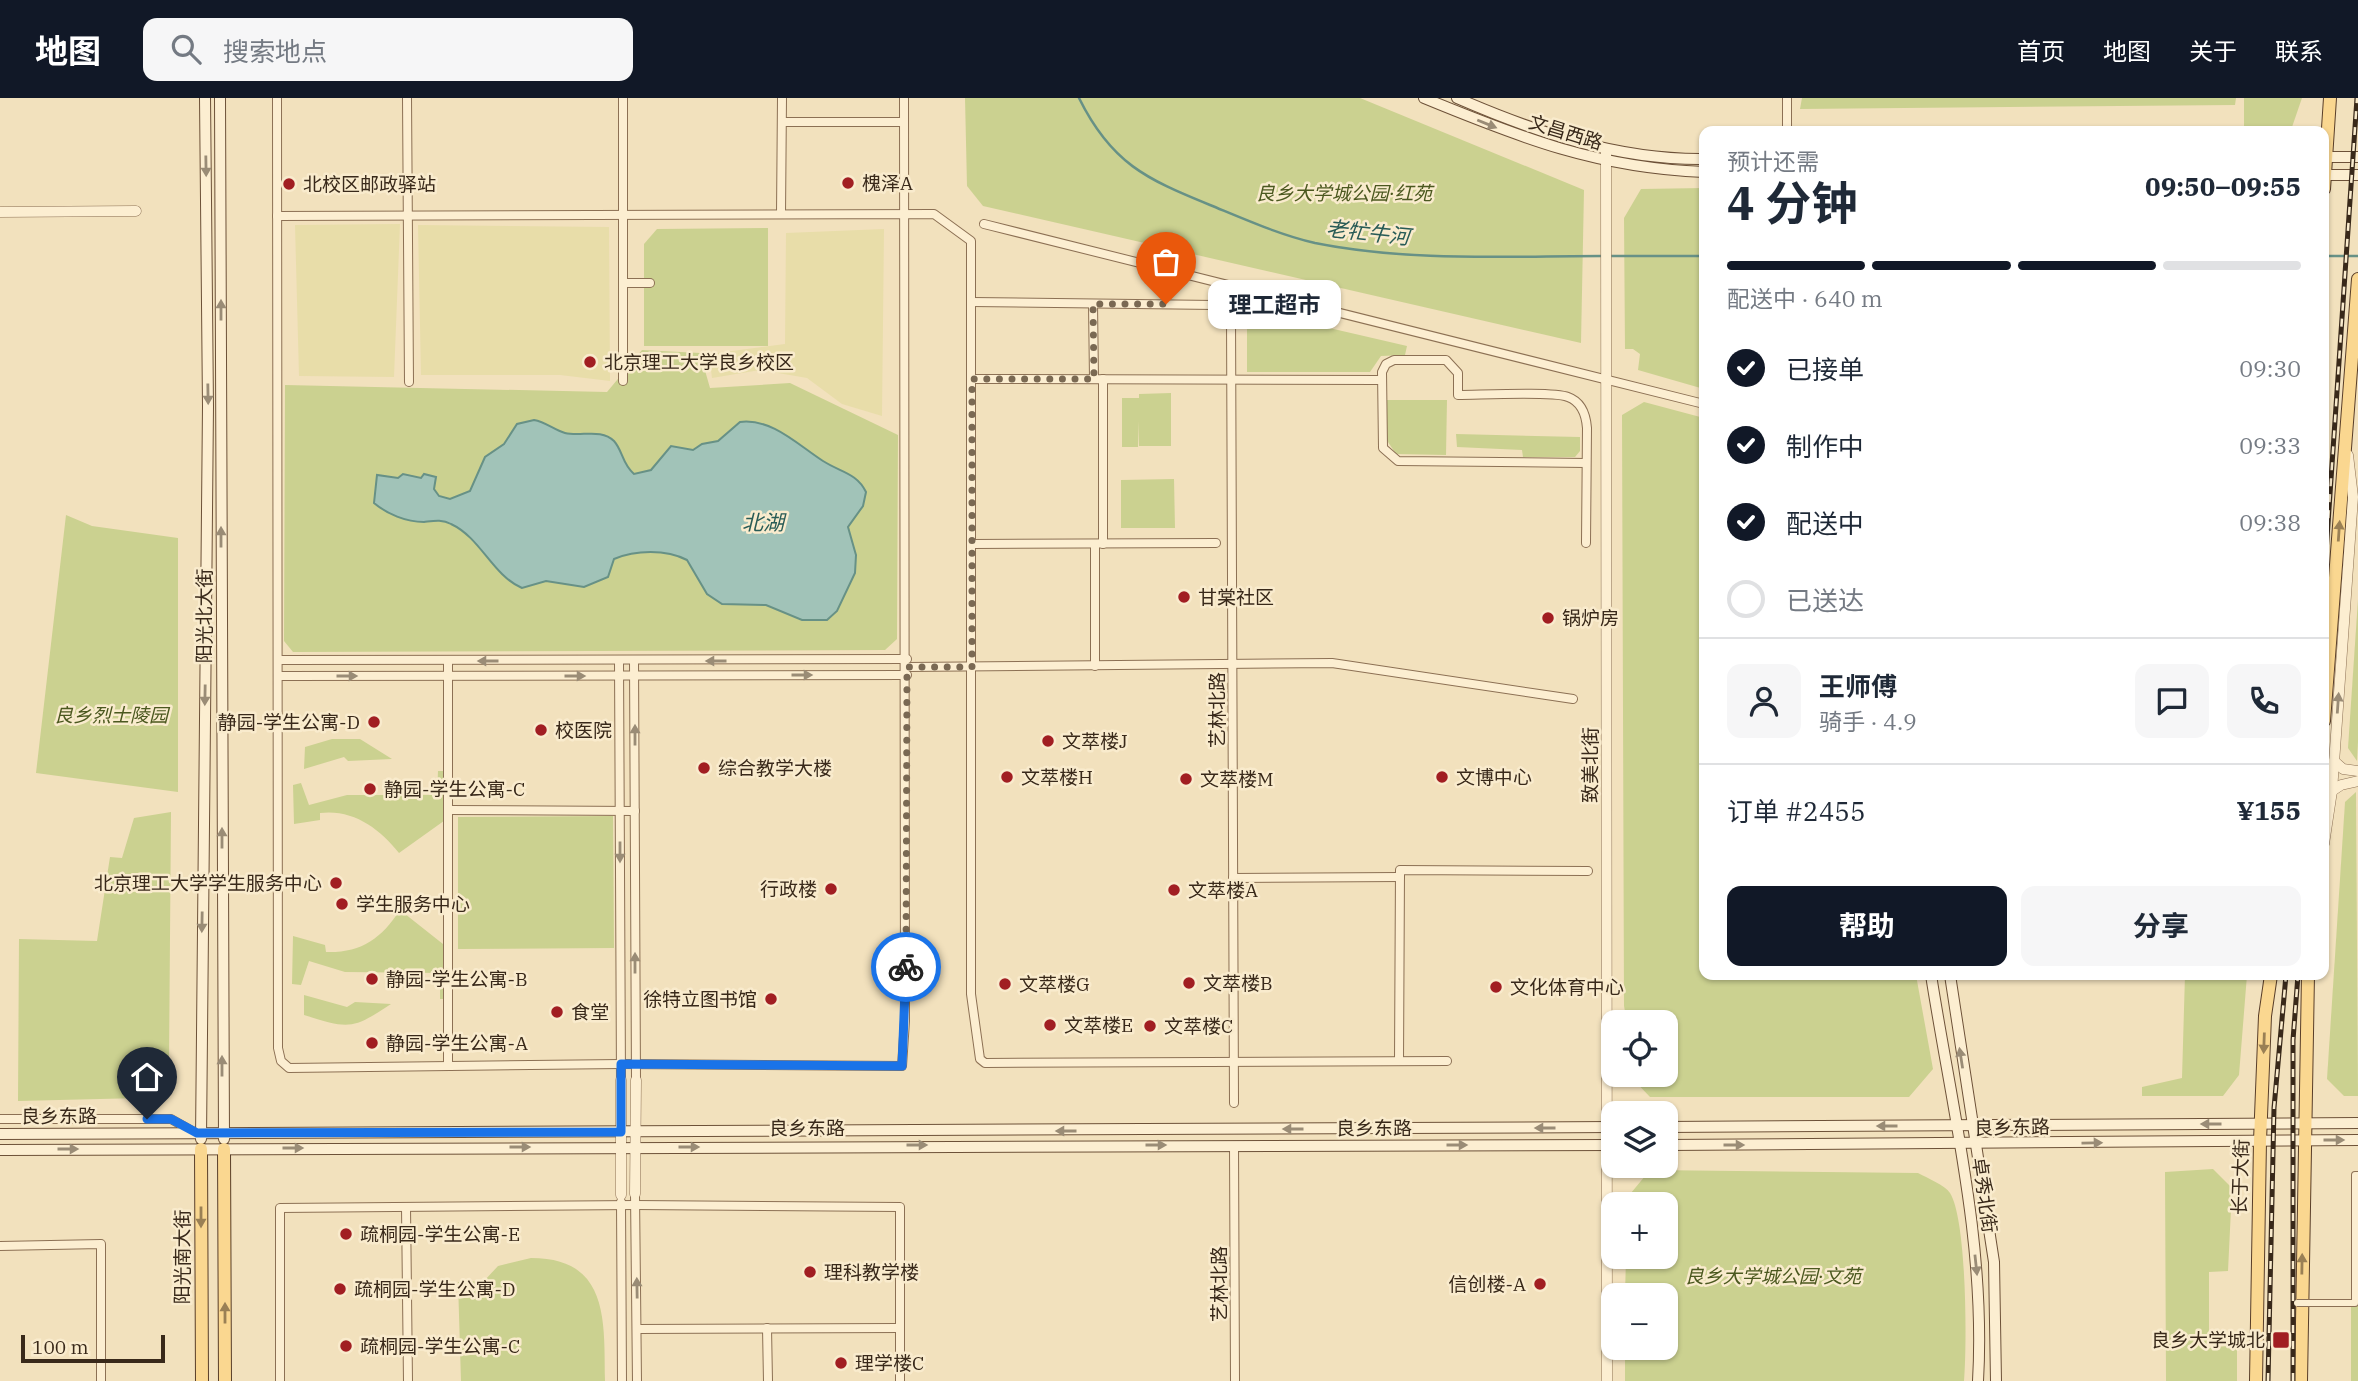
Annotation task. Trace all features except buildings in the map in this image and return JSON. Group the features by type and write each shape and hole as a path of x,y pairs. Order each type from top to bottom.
{"main road":[{"name":"阳光北大街","path":"199,1133 208,406 205,98"},
{"name":"阳光北大街","path":"220,98 224,1134"},
{"name":"文昌西路","path":"1424,98 1502,130 1606,163 1699,172"},
{"name":"文昌西路","path":"1457,98 1542,131 1606,148 1648,156 1699,159"},
{"path":"2328,126 2330,98"},
{"path":"2329,157 2358,158"},
{"path":"2329,175 2358,175"},
{"path":"2329,657 2358,279"},
{"name":"卓秀北街","path":"1932,980 1960,1145 1978,1280 1978,1381"},
{"path":"1951,980 1995,1275 1996,1381"},
{"name":"长于大街","path":"2256,1381 2260,1141 2265,1016 2270,980"},
{"path":"2301,1381 2308,980"},
{"name":"良乡东路","path":"1678,1127 2358,1123"},
{"name":"良乡东路","path":"0,1134 1601,1128"},
{"path":"941,1132 941,1145"},
{"name":"阳光南大街","path":"199,1133 202,1381"},
{"path":"224,1134 225,1381"},
{"name":"良乡东路","path":"1678,1145 1975,1145 2358,1140"},
{"name":"良乡东路","path":"0,1150 1601,1145"}],"street":[{"path":"276,98 278,1048 281,1061 289,1068 621,1064 902,1066 905,1021 907,667 904,98"},
{"path":"407,98 409,382"},
{"path":"623,381 624,98"},
{"path":"781,214 782,98"},
{"path":"1787,98 1787,126"},
{"path":"782,122 904,122"},
{"name":"致美北街","path":"1606,148 1610,1101"},
{"path":"0,212 136,211"},
{"path":"277,216 934,214 971,241 971,994 979,1059 985,1063 1447,1061"},
{"path":"984,224 1699,403"},
{"path":"623,283 650,283"},
{"path":"972,303 1215,305"},
{"path":"1093,304 1098,379 1099,544 1095,666"},
{"name":"艺林北路","path":"1231,316 1234,1103"},
{"path":"1586,463 1398,461 1383,448 1380,380 1386,364 1394,360 1446,360 1458,373 1458,395 1568,397 1584,410 1586,463 1586,543"},
{"path":"972,379 1380,380"},
{"path":"2329,812 2348,566 2354,547 2353,497 2346,438"},
{"path":"972,544 1216,543"},
{"path":"2348,566 2358,560"},
{"path":"279,660 634,661 907,667 1332,663 1573,699"},
{"path":"448,661 448,1066"},
{"path":"619,661 622,1381"},
{"path":"634,661 637,1381"},
{"path":"279,676 634,676 907,667"},
{"path":"2334,761 2343,769 2358,771"},
{"path":"2332,792 2341,785 2358,781"},
{"path":"448,810 635,811"},
{"path":"1399,1061 1400,870 1588,871"},
{"path":"1233,878 1400,877"},
{"path":"0,1119 171,1119 199,1133"},
{"name":"艺林北路","path":"1234,1146 1235,1381"},
{"path":"2297,1303 2355,1303 2355,1175 2358,1175"},
{"name":"致美北街","path":"1607,1381 1610,1178"},
{"path":"280,1381 281,1208 405,1207 635,1199 900,1207 900,1381"},
{"path":"405,1207 408,1381"},
{"path":"0,1246 101,1244 101,1381"},
{"path":"767,1328 768,1381"},
{"path":"637,1329 900,1328"}],"shaded area":[{"path":"400,224 394,377 299,376 295,225"},
{"path":"418,225 609,227 610,381 560,375 421,375"},
{"path":"884,229 882,416 842,404 807,378 760,370 712,378 709,354 785,344 786,233"}],"green space":[{"name":"良乡大学城公园·红苑","path":"965,98 1360,98 1584,190 1581,343 983,206 967,186"},
{"path":"1802,98 2236,98 2235,105 1800,109"},
{"path":"2244,98 2302,98 2292,126 2244,126"},
{"path":"1699,188 1699,388 1638,370 1640,354 1633,349 1625,349 1624,218 1641,189"},
{"path":"768,228 768,346 644,346 644,244 657,229"},
{"path":"1247,309 1407,346 1405,355 1381,356 1370,372 1247,372"},
{"path":"642,350 700,353 710,388 790,383 898,435 897,639 885,650 293,652 284,641 285,385 607,392"},
{"path":"1171,393 1171,446 1139,446 1139,421 1138,447 1122,447 1122,398 1139,398 1139,394"},
{"path":"1386,400 1447,400 1446,455 1396,454 1386,439"},
{"path":"1644,402 1699,417 1699,980 1917,980 1933,1069 1909,1097 1650,1097 1640,1087 1678,1087 1678,1010 1625,1010 1622,415"},
{"path":"1456,434 1580,437 1580,451 1575,457 1523,457 1522,450 1457,447"},
{"path":"1174,479 1175,528 1121,528 1121,480"},
{"name":"良乡烈士陵园","path":"66,515 92,526 178,538 178,792 36,773"},
{"path":"2358,599 2358,742 2357,761 2348,748"},
{"path":"332,739 360,739 392,759 348,761 344,757 304,769 305,747"},
{"path":"438,771 448,771 448,818 399,853 374,828 354,817 320,813 320,820 294,824 293,785 301,783 309,805 347,795 437,795"},
{"path":"2356,792 2358,1096 2344,1096 2327,1079 2345,802"},
{"path":"171,812 169,1062 141,1098 18,1101 19,939 97,941 110,857 122,858 134,818"},
{"path":"613,816 614,948 458,949 458,817"},
{"path":"400,910 448,948 448,999 440,999 440,973 345,972 309,961 301,985 292,984 293,936 325,945 326,952 350,950 377,936"},
{"path":"2185,980 2247,980 2239,1075 2223,1096 2142,1096 2142,1087 2182,1078"},
{"path":"304,995 347,1007 355,1002 391,1004 358,1023 341,1025 304,1015"},
{"path":"2213,1169 2232,1188 2228,1271 2209,1272 2209,1348 2237,1345 2237,1381 2166,1381 2165,1172"},
{"name":"良乡大学城公园·文苑","path":"1678,1170 1918,1173 1936,1182 1950,1193 1960,1229 1965,1313 1964,1381 1625,1381 1625,1360 1678,1360 1678,1283 1625,1283 1626,1269 1678,1269 1678,1192 1632,1192 1643,1178 1678,1178"},
{"path":"2351,1190 2358,1190 2358,1381 2351,1381"},
{"path":"531,1258 557,1261 576,1269 589,1281 602,1316 605,1381 461,1381 458,1282 484,1281 498,1266"}],"water":[{"name":"北湖","path":"534,420 565,433 609,437 617,445 634,474 651,470 671,446 693,450 702,444 718,441 740,422 752,422 774,428 823,461 853,477 866,492 863,506 848,527 856,555 855,573 837,611 827,620 802,620 766,605 722,604 707,594 687,560 660,552 641,552 614,559 608,577 584,587 546,581 522,588 502,574 471,538 451,524 404,519 374,503 377,475 398,478 403,474 421,478 424,474 436,477 434,489 439,496 450,499 470,491 485,457 504,444 517,424"}],"waterway":[{"name":"老牤牛河","path":"1079,98 1091,120 1118,154 1149,177 1187,196 1289,236 1315,243 1386,253 1494,257 1602,256"},
{"name":"老牤牛河","path":"1608,256 1699,256"},
{"name":"老牤牛河","path":"2329,256 2358,256"}],"railway":[{"path":"2329,509 2357,98"},
{"path":"2268,1381 2274,1108 2286,980"},
{"path":"2293,1381 2293,1040 2298,980"}],"way so far":[{"path":"906,967 907,667 972,667 972,379 1094,379 1093,304 1166,304"}],"place":[{"name":"槐泽A","path":"848,183"},
{"name":"北校区邮政驿站","path":"289,184"},
{"name":"理工超市","path":"1166,304"},
{"name":"北京理工大学良乡校区","path":"590,362"},
{"name":"甘棠社区","path":"1184,597"},
{"name":"锅炉房","path":"1548,618"},
{"name":"静园-学生公寓-D","path":"374,722"},
{"name":"校医院","path":"541,730"},
{"name":"文萃楼J","path":"1048,741"},
{"name":"综合教学大楼","path":"704,768"},
{"name":"文萃楼H","path":"1007,777"},
{"name":"文博中心","path":"1442,777"},
{"name":"文萃楼M","path":"1186,779"},
{"name":"静园-学生公寓-C","path":"370,789"},
{"name":"北京理工大学学生服务中心","path":"336,883"},
{"name":"行政楼","path":"831,889"},
{"name":"文萃楼A","path":"1174,890"},
{"name":"学生服务中心","path":"342,904"},
{"name":"静园-学生公寓-B","path":"372,979"},
{"name":"文萃楼B","path":"1189,983"},
{"name":"文萃楼G","path":"1005,984"},
{"name":"文化体育中心","path":"1496,987"},
{"name":"徐特立图书馆","path":"771,999"},
{"name":"食堂","path":"557,1012"},
{"name":"文萃楼E","path":"1050,1025"},
{"name":"文萃楼C","path":"1150,1026"},
{"name":"静园-学生公寓-A","path":"372,1043"},
{"name":"疏桐园-学生公寓-E","path":"346,1234"},
{"name":"理科教学楼","path":"810,1272"},
{"name":"信创楼-A","path":"1540,1284"},
{"name":"疏桐园-学生公寓-D","path":"340,1289"},
{"name":"良乡大学城北","path":"2281,1340"},
{"name":"疏桐园-学生公寓-C","path":"346,1346"},
{"name":"理学楼C","path":"841,1363"}],"route":[{"path":"147,1119 171,1119 197,1133 621,1132 621,1064 902,1066 906,967"}]}
